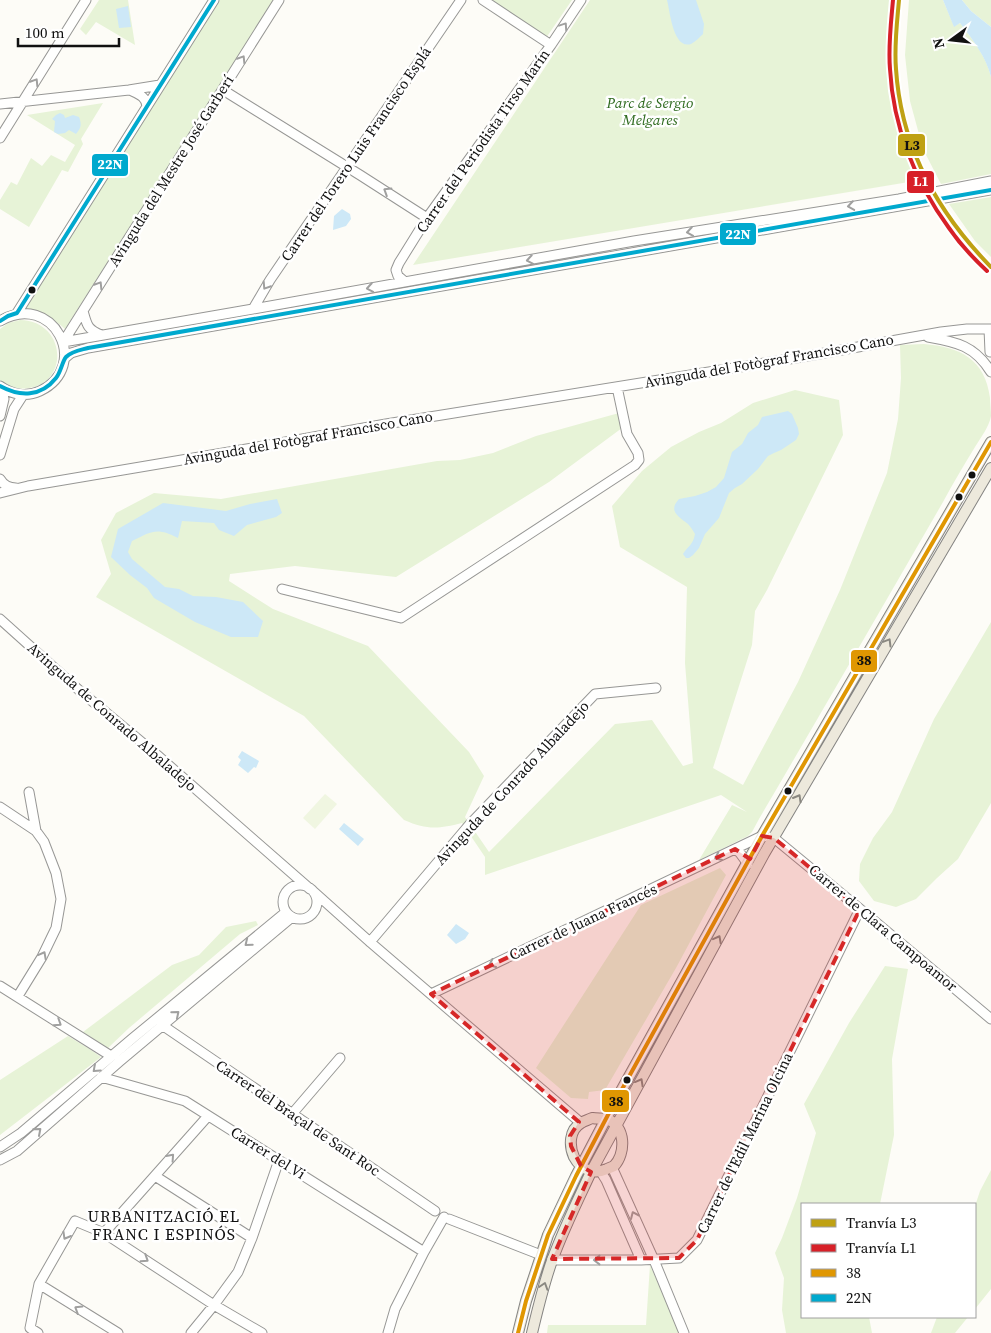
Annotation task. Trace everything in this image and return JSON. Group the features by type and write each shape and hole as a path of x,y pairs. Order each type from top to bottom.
{"main road":[{"path":"518,1333 548,1235 581,1166 762,836 991,442"},
{"path":"532,1333 552,1259 568,1221 596,1172 616,1124 764,854 991,468"},
{"path":"592,1118 607,1119 616,1124 622,1139 622,1152 614,1165 596,1172 581,1166 574,1157 571,1146 570,1136 576,1127 581,1122 592,1118"}],"street":[{"path":"0,138 86,0"},
{"path":"17,313 214,0"},
{"name":"Avinguda del Mestre José Garberí","path":"63,341 279,0"},
{"name":"Carrer del Torero Luis Francisco Esplá","path":"253,309 270,280 461,0"},
{"path":"484,0 551,45"},
{"name":"Carrer del Periodista Tirso Marín","path":"404,282 398,276 396,270 427,218 581,0"},
{"path":"0,104 160,85"},
{"path":"130,90 143,96 147,106"},
{"path":"222,90 427,218"},
{"path":"65,358 71,353 88,348 899,203 971,189 991,181"},
{"path":"971,189 991,190"},
{"path":"63,341 101,336 634,241 899,203"},
{"path":"83,311 88,327 101,336"},
{"path":"0,320 17,313 41,316 52,324 63,341 65,358 58,377 47,388 36,393 23,395 9,392 1,387"},
{"name":"Avinguda del Fotògraf Francisco Cano","path":"0,492 386,424 798,358 941,332 990,329 991,363"},
{"name":"Avinguda del Fotògraf Francisco Cano","path":"920,336 955,342 964,346 973,351 991,372"},
{"path":"0,416 4,399 1,387"},
{"path":"282,589 401,618 640,460 627,434 617,387"},
{"path":"0,455 14,409 23,395"},
{"path":"983,456 991,437"},
{"path":"0,479 9,488 19,488"},
{"name":"Avinguda de Conrado Albaladejo","path":"0,620 370,942 581,1122"},
{"name":"Avinguda de Conrado Albaladejo","path":"370,942 470,824 595,694 656,688"},
{"path":"29,792 36,831"},
{"path":"0,808 36,831 44,842 56,873 61,899 56,928 18,996"},
{"path":"762,836 774,838"},
{"name":"Carrer de Juana Francés","path":"431,994 762,836"},
{"name":"Carrer de Clara Campoamor","path":"774,838 991,1019"},
{"path":"735,850 740,853 748,864"},
{"path":"290,889 300,885 312,890 317,901 316,908 308,917 300,919 289,914 283,904 293,881 293,874"},
{"path":"316,908 328,905"},
{"name":"Carrer de l'Edil Marina Olcina","path":"552,1259 654,1260 679,1258 697,1240 860,909"},
{"path":"0,1160 16,1150 289,914"},
{"path":"0,1147 22,1133 111,1056 289,914"},
{"path":"0,986 111,1056"},
{"name":"Carrer del Braçal de Sant Roc","path":"162,1025 435,1211"},
{"path":"292,1114 340,1058"},
{"name":"Carrer del Vi","path":"101,1077 185,1102 424,1252"},
{"path":"104,1233 208,1116"},
{"path":"191,1333 238,1272 279,1160"},
{"path":"612,1167 654,1260 684,1333"},
{"path":"596,1172 606,1180 641,1260"},
{"path":"154,1176 252,1238"},
{"path":"388,1333 395,1309 424,1252 447,1218 541,1255"},
{"path":"34,1330 39,1284 75,1221 104,1233 214,1305 262,1333"},
{"path":"39,1284 118,1333"}],"highlighted area":[{"path":"762,836 774,838 860,909 697,1240 679,1258 552,1259 591,1172 581,1166 571,1146 570,1136 579,1122 431,994 735,849 750,859"}],"green space":[{"path":"99,0 128,0 135,45 96,22 86,35 80,29"},
{"path":"219,0 274,0 65,329 46,316 25,309"},
{"path":"487,0 572,0 546,38"},
{"name":"Parc de Sergio Melgares","path":"590,0 896,0 893,65 900,121 921,180 413,265"},
{"path":"909,0 943,0 954,26 960,23 986,62 991,77 991,174 941,184 923,149 910,101 905,55"},
{"path":"962,0 991,0 991,27 971,11"},
{"path":"103,103 81,139 83,144 68,172 62,170 29,227 0,209 0,200 11,182 17,185 31,158 42,166 51,155 65,162 75,145 27,115"},
{"path":"991,197 991,257 975,241 949,204"},
{"path":"20,320 35,323 47,330 54,340 57,352 56,364 51,375 42,383 25,389 14,387 0,380 0,329 8,323"},
{"path":"924,344 949,348 959,352 976,365 983,374 990,398 991,414 989,424 752,832 748,836 699,860 732,805 747,812 721,795 485,875 485,857 462,823 433,828 419,826 404,820 304,716 96,597 111,574 101,540 116,513 154,493 221,499 437,461 460,460 493,453 536,436 619,413 622,428 549,482 396,577 295,566 230,574 229,581 273,609 368,646 469,752 484,776 465,817 489,852 615,724 652,720 683,766 693,763 685,663 687,587 620,547 612,506 642,471 671,447 721,423 753,403 795,390 839,400 843,435 755,611 752,645 713,768 743,785 798,682 840,590 887,473 898,419 901,378 900,345"},
{"path":"991,622 991,803 958,859 916,899 896,907 874,901 859,881 860,864 873,838 892,812 934,719"},
{"path":"325,794 337,804 315,829 303,818"},
{"path":"720,868 726,875 676,968 605,1090 589,1092 588,1099 571,1098 536,1068 641,905"},
{"path":"256,921 258,925 240,934 108,1048 83,1032 172,965 199,955 226,927"},
{"path":"885,966 908,969 892,1059 894,1135 880,1203 801,1203 801,1318 869,1318 872,1333 786,1333 782,1310 784,1278 775,1253 797,1198 816,1133 804,1104 849,1023"},
{"path":"68,1036 101,1057 0,1135 0,1080"},
{"path":"991,1170 991,1289 976,1308 976,1203"},
{"path":"650,1265 680,1333 547,1333 548,1325 646,1325"},
{"path":"937,1318 967,1318 955,1333 931,1333"}],"water":[{"path":"667,0 696,0 704,24 703,34 696,41 691,44 685,44 676,36"},
{"path":"943,0 962,0 971,11 991,27 991,77 982,56 970,36 960,23 954,27"},
{"path":"128,6 131,27 119,28 116,9"},
{"path":"60,113 65,118 73,115 79,117 80,126 76,134 69,130 58,134 54,132 55,121 52,119"},
{"path":"342,209 350,214 351,219 346,226 333,230 334,216"},
{"path":"788,411 792,414 798,428 799,434 796,440 768,456 758,469 729,493 719,518 705,534 699,548 693,555 686,558 683,554 692,543 695,534 674,510 676,503 679,499 695,496 716,487 724,478 732,452 742,444 748,433 758,425 762,417"},
{"path":"277,499 282,513 276,517 247,525 234,536 219,530 214,523 182,521 178,538 165,532 150,533 132,541 128,552 132,559 165,587 179,589 193,596 216,597 243,602 263,621 258,637 231,637 195,622 154,598 147,588 111,557 118,529 163,503 226,511"},
{"path":"242,751 259,761 256,768 254,767 248,773 238,765 241,760 238,757"},
{"path":"344,823 364,839 358,846 339,829"},
{"path":"456,924 469,933 465,939 456,944 447,935"}],"tram line":[{"name":"L1","path":"893,0 889,52 892,90 901,132 908,153 926,192 953,234 987,271"},
{"name":"L3","path":"899,0 896,69 899,98 905,125 925,177 939,201 954,224 991,267"}],"transit line":[{"name":"22N","path":"0,321 17,313 214,0"},
{"name":"22N","path":"0,386 23,393 37,392 44,389 56,378 68,355 88,348 991,190"},
{"name":"38","path":"518,1333 526,1301 548,1235 610,1111 762,836 991,442"}],"district":[{"name":"URBANITZACIÓ EL FRANC I ESPINÓS","path":"164,1225"}]}
